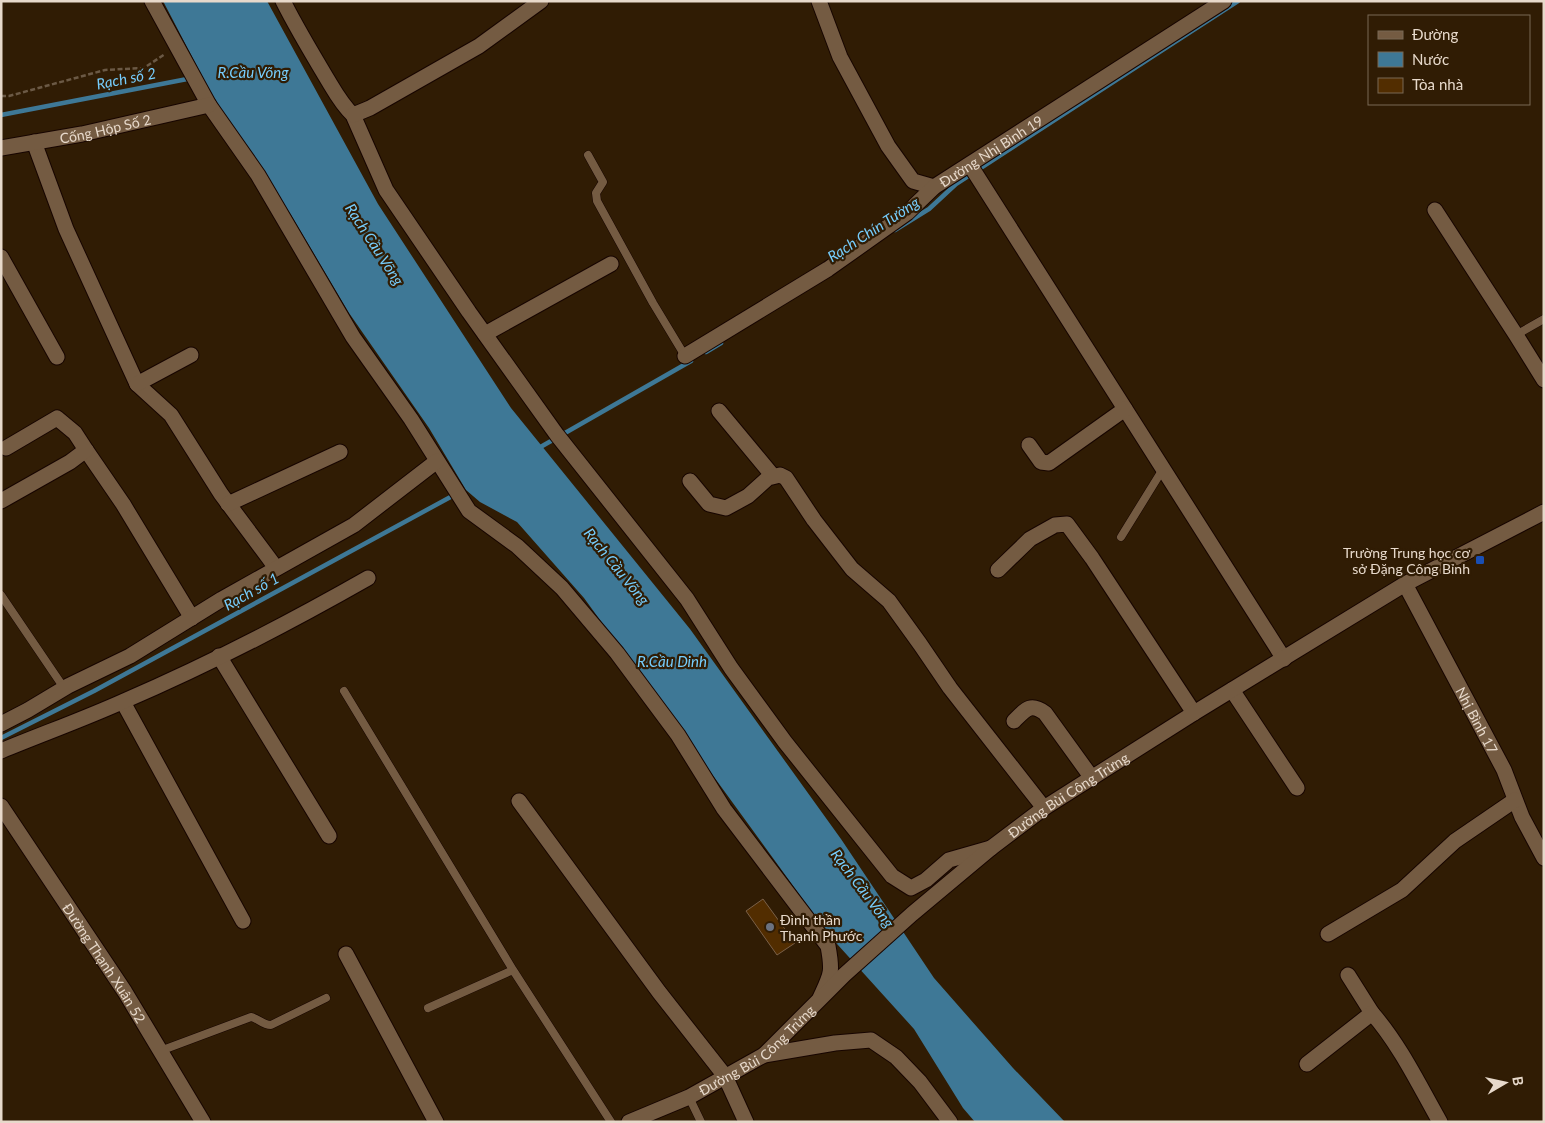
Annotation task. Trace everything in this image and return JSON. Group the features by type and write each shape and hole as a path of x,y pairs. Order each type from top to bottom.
{"street":[{"path":"152,1 209,105 258,175 353,337 411,419 468,511 517,546 562,588 617,653 678,736 724,809 828,946 831,975 818,1002"},
{"path":"283,1 322,71 344,106 353,115 386,190 485,334 561,440 687,600 731,668 785,742 892,876 911,888 926,880 949,860 991,848"},
{"path":"353,115 370,108 480,46 541,1"},
{"path":"819,1 840,57 888,146 913,181 934,187"},
{"name":"Đường Nhị Bình 19","path":"685,356 828,269 907,213 934,187 1224,1"},
{"name":"Cống Hộp Số 2","path":"1,148 82,134 209,105"},
{"path":"34,142 66,229 137,384 171,415 228,504 276,568"},
{"path":"970,165 1284,659"},
{"path":"1435,210 1544,380"},
{"path":"1,257 56,357"},
{"path":"485,334 611,264"},
{"path":"137,384 191,355"},
{"path":"1029,445 1041,462 1049,463 1125,409"},
{"path":"719,411 773,476"},
{"path":"6,448 57,418 74,433 123,504 192,618"},
{"path":"1,501 70,462 86,450"},
{"path":"228,504 340,452"},
{"path":"1,724 64,688 130,656 276,568 354,525 437,461"},
{"path":"690,481 709,504 726,508 748,496 768,478 773,476 786,478 814,520 852,569 889,602 950,688 1044,808"},
{"name":"Đường Bùi Công Trừng","path":"629,1122 688,1097 764,1055 844,975 912,914 991,848 1044,808 1194,713 1405,584 1544,512"},
{"path":"998,570 1030,539 1055,526 1067,524 1092,558 1194,713"},
{"path":"1,751 123,702 299,617 368,578"},
{"name":"Nhị Bình 17","path":"1405,584 1504,770 1522,817 1544,858"},
{"path":"219,656 329,836"},
{"path":"1232,690 1297,788"},
{"path":"123,702 243,921"},
{"path":"1014,721 1024,711 1031,708 1037,708 1044,713 1092,778"},
{"path":"1328,934 1402,890 1455,841 1515,800"},
{"path":"519,801 659,992 724,1076 746,1122"},
{"name":"Đường Thạnh Xuân 52","path":"1,806 125,992 203,1122"},
{"path":"346,954 436,1122"},
{"path":"1348,975 1372,1013 1395,1044 1439,1121"},
{"path":"1307,1064 1372,1013"},
{"path":"764,1055 836,1043 871,1040 896,1057 920,1082 950,1122"}],"lane":[{"path":"588,155 603,182 596,193 597,201 653,303 685,356"},
{"path":"1516,335 1544,319"},
{"path":"1121,536 1163,469"},
{"path":"1,595 64,688"},
{"path":"344,691 513,970 611,1122"},
{"path":"428,1008 513,970"},
{"path":"160,1051 250,1017 254,1017 264,1024 271,1025 326,998"},
{"path":"688,1097 701,1122"}],"path":[{"path":"1,96 9,96 105,70 144,68 177,46"}],"water":[{"path":"163,1 267,1 378,204 511,408 690,629 841,839 934,978 1013,1068 1065,1122 975,1122 963,1108 914,1029 828,934 584,598 517,522 480,502 466,490 429,428 349,313 291,215 214,99"}],"building":[{"name":"Đình thần Thạnh Phước","path":"763,899 795,943 777,955 746,911"}],"waterway":[{"name":"Rạch Chín Tường","path":"895,230 929,209 956,184 1238,1"},
{"name":"Rạch số 2","path":"1,115 208,75"},
{"name":"Rạch Chín Tường","path":"706,352 721,343"},
{"name":"Rạch Chín Tường","path":"537,449 691,361"},
{"name":"Rạch số 1","path":"1,738 94,691 456,494"}],"place":[{"name":"Trường Trung học cơ sở Đặng Công Bỉnh","path":"1480,560"},
{"name":"Đình thần Thạnh Phước","path":"770,927"}],"water label":[{"name":"R.Cầu Võng","path":"253,72"},
{"name":"Rạch Cầu Võng","path":"375,244"},
{"name":"Rạch Cầu Võng","path":"617,566"},
{"name":"R.Cầu Dinh","path":"672,661"},
{"name":"Rạch Cầu Võng","path":"863,888"}]}
